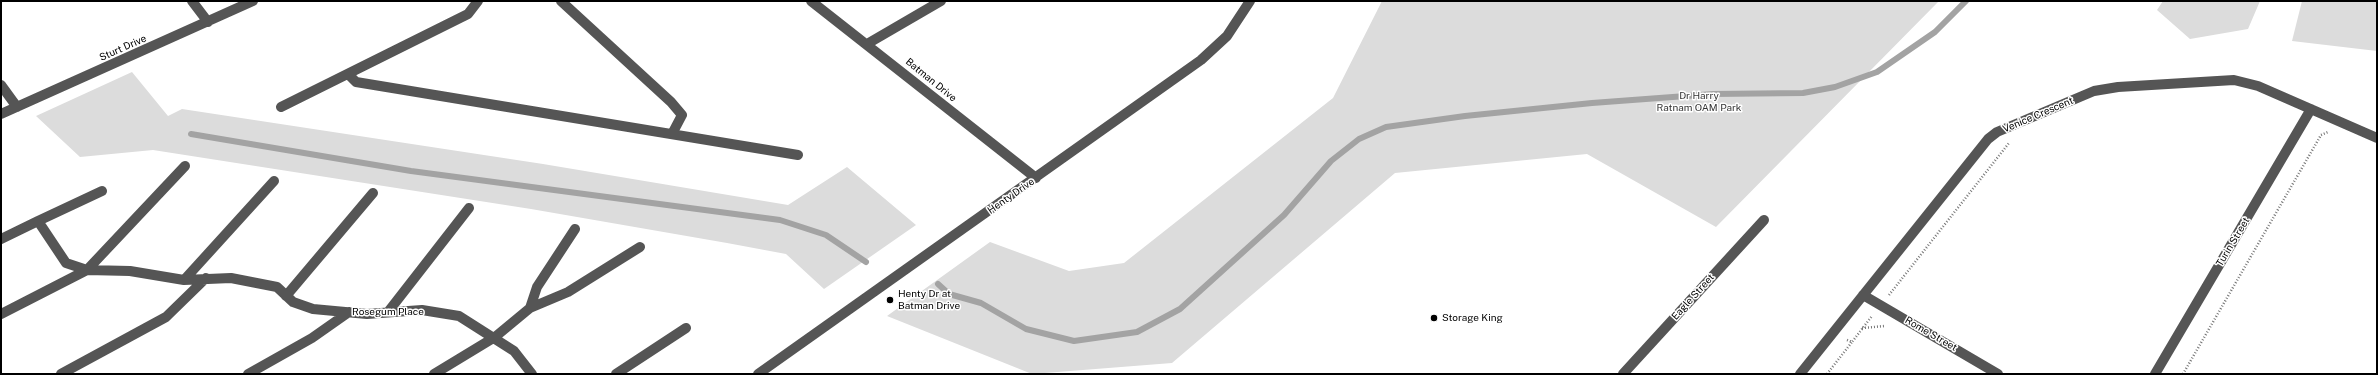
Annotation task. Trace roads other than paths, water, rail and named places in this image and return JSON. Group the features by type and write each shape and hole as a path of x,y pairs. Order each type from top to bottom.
{"street":[{"path":"192,1 208,22"},
{"name":"Sturt Drive","path":"1,114 253,1"},
{"path":"280,107 468,14 478,1"},
{"path":"561,1 671,102 682,115 672,134"},
{"name":"Batman Drive","path":"811,1 1036,178"},
{"path":"867,44 941,1"},
{"name":"Henty Drive","path":"758,374 1201,60 1227,36 1250,1"},
{"path":"348,74 356,82 798,155"},
{"name":"Venice Crescent","path":"1800,374 1988,139 1997,132 2094,91 2118,87 2223,80 2258,86 2377,138"},
{"path":"1,85 17,107"},
{"name":"Turin Street","path":"2155,374 2311,109"},
{"path":"1,314 87,270 185,166"},
{"path":"184,280 274,181"},
{"path":"1,239 102,191"},
{"path":"286,296 373,193"},
{"path":"388,312 469,208"},
{"name":"Eagle Street","path":"1623,374 1764,220"},
{"path":"38,221 66,263 87,270"},
{"path":"530,308 537,287 575,229"},
{"path":"434,374 495,337 530,308 568,292 640,247"},
{"name":"Rosegum Place","path":"87,270 130,271 184,280 231,278 277,287 293,302 313,309 349,312 422,310 459,316 495,337 514,352 532,374"},
{"path":"61,374 166,317 206,278"},
{"name":"Rome Street","path":"1863,295 1998,374"},
{"path":"248,374 312,338 349,312"},
{"path":"616,374 686,328"}],"waterway":[{"path":"938,284 949,294 981,303 1026,329 1074,341 1137,332 1180,309 1284,215 1331,161 1359,139 1386,127 1465,116 1592,103 1713,94 1803,93 1835,87 1877,72 1935,32 1966,1"},
{"path":"191,134 411,171 780,220 826,235 866,262"}],"place":[{"name":"Henty Dr at Batman Drive","path":"890,300"},
{"name":"Storage King","path":"1434,318"}],"park label":[{"name":"Dr Harry Ratnam OAM Park","path":"1699,102"}]}
